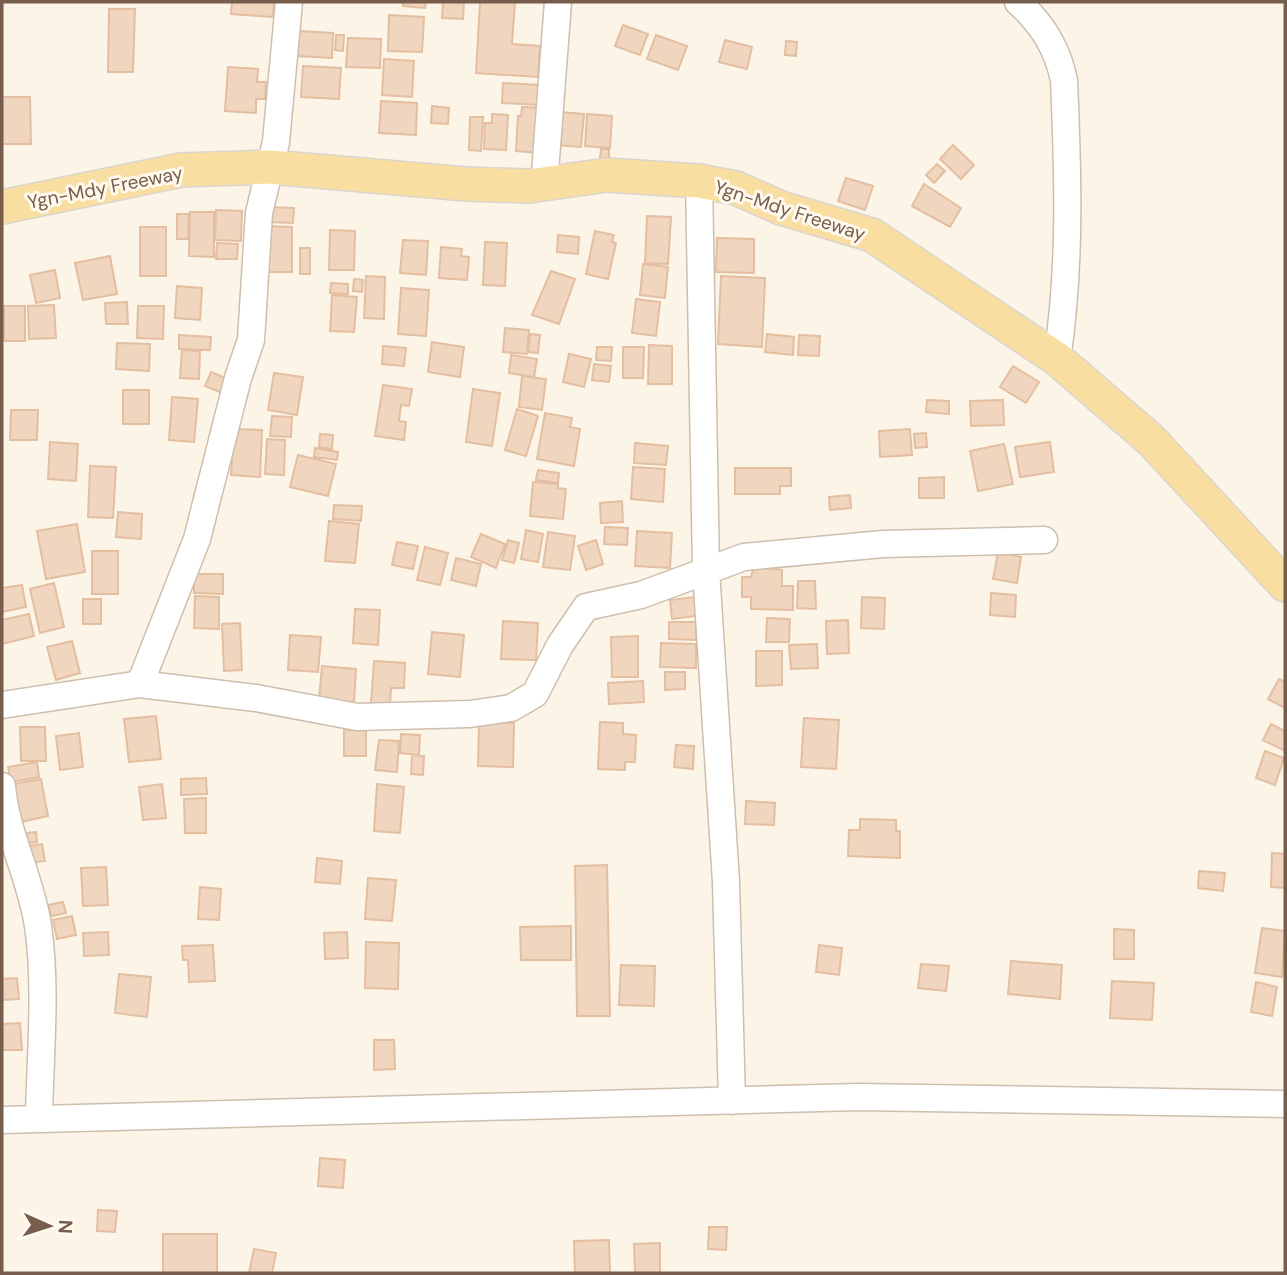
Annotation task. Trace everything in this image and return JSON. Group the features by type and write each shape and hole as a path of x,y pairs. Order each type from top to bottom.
{"main road":[{"name":"Ygn-Mdy Freeway","path":"2,207 181,170 270,167 466,184 544,184 607,175 699,181 736,188 781,208 872,235 1057,359 1151,440 1285,585"}],"street":[{"path":"140,684 197,539 238,378 251,340 259,213 283,90 289,2"},
{"path":"544,184 558,2"},
{"path":"1018,2 1039,21 1059,60 1064,80 1069,241 1066,300 1057,359"},
{"path":"699,181 706,570 726,882 732,1101"},
{"path":"2,705 140,684 256,698 357,717 470,714 511,708 535,694 559,645 586,607 641,595 744,557 883,544 1044,540"},
{"path":"2,786 4,810 31,884 38,927 42,964 39,1119"},
{"path":"2,1120 859,1097 1285,1104"}],"building":[{"path":"232,2 274,2 273,17 231,14"},
{"path":"403,2 426,2 425,8 403,6"},
{"path":"443,2 464,2 463,19 442,18"},
{"path":"480,2 515,2 512,44 540,46 538,77 476,73"},
{"path":"109,9 135,9 133,72 108,72"},
{"path":"389,15 424,17 422,52 388,51"},
{"path":"623,25 648,34 640,55 615,46"},
{"path":"299,31 333,33 332,58 297,56"},
{"path":"336,35 344,35 343,51 335,50"},
{"path":"656,35 687,46 678,70 647,59"},
{"path":"348,38 381,39 380,68 346,67"},
{"path":"725,40 752,47 747,69 719,62"},
{"path":"786,41 797,42 796,56 785,55"},
{"path":"384,59 414,61 412,97 382,95"},
{"path":"303,66 341,68 339,99 301,97"},
{"path":"228,67 258,69 257,82 266,82 265,99 256,99 256,113 225,111"},
{"path":"503,83 540,85 539,105 502,103"},
{"path":"2,97 30,97 31,144 2,144"},
{"path":"381,101 417,103 416,135 379,133"},
{"path":"432,106 449,108 448,124 431,123"},
{"path":"522,107 543,108 540,153 516,151 518,116 521,116"},
{"path":"559,112 584,114 581,147 556,145"},
{"path":"492,114 508,115 506,150 484,149 485,123 492,123"},
{"path":"587,114 612,116 610,148 585,146"},
{"path":"470,117 483,117 481,151 469,150"},
{"path":"953,145 974,165 961,179 940,159"},
{"path":"601,149 609,149 609,159 600,158"},
{"path":"937,164 945,171 934,183 926,175"},
{"path":"846,178 873,186 865,210 838,201"},
{"path":"924,184 961,208 950,227 912,206"},
{"path":"266,207 294,208 293,223 266,222"},
{"path":"216,210 242,211 241,241 215,240"},
{"path":"190,212 214,212 214,257 189,256"},
{"path":"177,214 189,214 188,239 177,239"},
{"path":"647,216 671,217 668,264 645,263"},
{"path":"265,226 292,227 292,272 265,272"},
{"path":"140,227 166,227 166,276 140,276"},
{"path":"330,230 355,231 354,270 329,270"},
{"path":"595,231 614,235 612,242 616,243 608,279 586,274"},
{"path":"558,235 579,237 578,254 557,252"},
{"path":"717,238 754,239 754,273 716,272"},
{"path":"403,240 428,241 426,275 400,273"},
{"path":"485,242 507,243 505,286 483,285"},
{"path":"217,243 238,244 237,259 216,259"},
{"path":"441,247 462,249 461,256 469,257 467,280 439,278"},
{"path":"300,248 310,248 310,274 300,274"},
{"path":"110,256 117,294 83,300 75,263"},
{"path":"643,264 668,267 665,298 640,295"},
{"path":"55,270 60,298 36,303 30,275"},
{"path":"551,271 575,279 559,324 532,315"},
{"path":"366,276 385,277 384,319 364,318"},
{"path":"721,276 765,278 762,347 718,344"},
{"path":"354,279 363,280 362,292 353,291"},
{"path":"331,283 348,284 348,294 330,293"},
{"path":"177,286 202,288 200,320 175,318"},
{"path":"401,288 429,290 426,336 398,334"},
{"path":"332,295 357,297 354,332 330,331"},
{"path":"636,299 660,302 656,336 632,333"},
{"path":"127,302 128,324 106,324 105,303"},
{"path":"54,305 56,338 29,339 28,306"},
{"path":"4,306 25,306 25,341 4,341"},
{"path":"138,306 164,306 163,339 137,338"},
{"path":"505,328 529,330 527,354 503,352"},
{"path":"530,334 540,335 538,353 528,352"},
{"path":"767,334 794,337 793,355 765,352"},
{"path":"179,335 211,337 210,350 179,349"},
{"path":"799,335 820,336 819,356 798,355"},
{"path":"432,342 464,347 460,377 428,372"},
{"path":"117,343 150,344 149,371 116,369"},
{"path":"649,345 672,346 672,384 648,384"},
{"path":"383,346 406,348 404,366 382,364"},
{"path":"597,347 612,347 611,361 596,360"},
{"path":"623,347 644,347 643,378 623,378"},
{"path":"182,350 200,351 199,379 180,378"},
{"path":"569,354 591,359 584,387 563,382"},
{"path":"511,355 537,359 534,377 509,373"},
{"path":"594,364 611,366 609,382 592,380"},
{"path":"1013,366 1039,382 1026,403 1000,387"},
{"path":"211,372 228,379 222,393 205,386"},
{"path":"274,373 303,377 297,415 268,410"},
{"path":"522,376 546,379 542,410 519,407"},
{"path":"383,385 412,389 409,406 401,405 399,421 406,422 404,440 375,436"},
{"path":"473,389 500,393 492,446 466,442"},
{"path":"123,390 149,390 149,424 123,424"},
{"path":"172,397 198,399 194,442 169,440"},
{"path":"927,400 949,401 949,414 926,412"},
{"path":"1003,400 1004,425 971,426 970,401"},
{"path":"517,409 538,416 526,456 505,450"},
{"path":"11,410 38,410 37,440 10,440"},
{"path":"545,413 572,418 570,427 580,429 574,466 537,459"},
{"path":"272,416 292,417 291,437 270,436"},
{"path":"234,429 262,430 260,477 231,475"},
{"path":"910,429 912,455 880,457 879,431"},
{"path":"926,433 927,447 915,448 914,434"},
{"path":"320,434 333,435 332,449 319,447"},
{"path":"267,439 285,440 284,475 265,474"},
{"path":"50,442 78,444 76,481 48,479"},
{"path":"1050,442 1054,472 1020,477 1015,447"},
{"path":"635,443 668,446 666,465 634,463"},
{"path":"1004,444 1013,484 978,491 970,451"},
{"path":"315,448 338,452 337,460 314,457"},
{"path":"298,455 336,464 328,496 290,487"},
{"path":"90,466 116,467 113,518 88,517"},
{"path":"633,467 665,469 663,502 631,499"},
{"path":"735,468 791,468 791,486 780,486 780,494 735,494"},
{"path":"538,470 559,473 558,483 536,480"},
{"path":"944,477 944,498 919,498 919,478"},
{"path":"533,482 558,484 558,488 566,489 563,519 530,516"},
{"path":"850,495 851,508 830,510 829,497"},
{"path":"622,501 623,522 601,523 600,503"},
{"path":"334,505 362,506 361,521 333,519"},
{"path":"118,512 142,514 141,539 116,537"},
{"path":"329,521 359,524 355,563 325,561"},
{"path":"77,524 85,572 46,579 37,531"},
{"path":"605,527 628,528 627,545 604,544"},
{"path":"526,530 543,534 538,562 521,559"},
{"path":"637,531 672,533 670,568 635,566"},
{"path":"548,532 575,536 570,570 543,567"},
{"path":"481,534 505,544 496,568 471,557"},
{"path":"508,540 519,543 514,563 502,560"},
{"path":"596,540 603,564 586,570 578,546"},
{"path":"397,542 418,546 413,569 392,565"},
{"path":"425,547 448,553 440,585 417,580"},
{"path":"92,551 118,551 118,594 92,594"},
{"path":"998,552 1021,557 1017,583 993,579"},
{"path":"456,558 481,564 476,586 451,580"},
{"path":"754,566 782,570 782,586 793,586 793,610 751,609 751,597 742,597 742,577 751,577"},
{"path":"194,574 223,574 223,594 194,593"},
{"path":"798,581 815,581 816,609 797,608"},
{"path":"54,583 64,627 40,633 30,589"},
{"path":"22,585 26,607 2,612 2,588"},
{"path":"991,593 1016,595 1015,617 990,615"},
{"path":"195,596 219,597 219,629 194,628"},
{"path":"694,597 696,616 672,619 670,600"},
{"path":"862,597 885,598 884,629 861,628"},
{"path":"83,599 101,599 101,624 83,624"},
{"path":"355,609 380,610 378,645 353,643"},
{"path":"29,614 34,636 2,644 2,620"},
{"path":"767,618 790,619 789,642 766,642"},
{"path":"848,620 849,653 827,654 826,621"},
{"path":"503,621 538,623 536,660 501,659"},
{"path":"669,622 696,622 696,640 669,639"},
{"path":"240,623 242,670 224,671 222,624"},
{"path":"432,632 464,635 460,677 428,674"},
{"path":"290,635 321,637 318,672 288,670"},
{"path":"638,636 638,677 612,677 611,637"},
{"path":"72,641 80,673 56,680 47,647"},
{"path":"661,643 696,644 696,668 660,667"},
{"path":"817,644 818,668 791,669 789,645"},
{"path":"756,651 782,651 782,685 756,686"},
{"path":"374,661 405,663 404,688 391,688 390,704 371,703"},
{"path":"322,666 356,669 354,702 319,699"},
{"path":"665,672 685,672 685,689 665,690"},
{"path":"1279,679 1285,682 1285,708 1268,699"},
{"path":"643,681 644,702 609,704 608,683"},
{"path":"156,716 161,759 129,762 124,719"},
{"path":"804,718 839,720 836,769 801,767"},
{"path":"600,722 623,723 623,734 636,735 635,762 625,762 625,770 598,769"},
{"path":"479,723 514,723 513,767 478,766"},
{"path":"1271,724 1285,731 1285,751 1263,740"},
{"path":"20,727 45,727 46,761 21,761"},
{"path":"344,730 366,730 366,756 344,756"},
{"path":"79,733 83,767 60,770 56,736"},
{"path":"401,734 420,735 419,755 400,753"},
{"path":"379,740 399,741 397,772 375,770"},
{"path":"676,745 694,746 693,769 674,767"},
{"path":"1265,751 1284,758 1275,785 1256,778"},
{"path":"412,755 424,756 423,775 411,774"},
{"path":"37,762 39,777 11,782 8,767"},
{"path":"206,778 207,794 181,795 181,779"},
{"path":"41,779 48,816 21,822 14,784"},
{"path":"162,784 166,818 143,820 139,787"},
{"path":"377,784 404,787 400,833 374,831"},
{"path":"206,798 206,833 185,833 184,799"},
{"path":"746,801 775,803 774,825 745,824"},
{"path":"860,819 896,820 896,831 900,831 900,858 848,856 849,830 860,830"},
{"path":"36,832 37,842 28,843 27,833"},
{"path":"42,844 45,861 30,863 27,846"},
{"path":"1272,853 1285,854 1285,888 1271,887"},
{"path":"317,858 342,861 340,884 315,882"},
{"path":"607,865 610,1016 577,1016 575,866"},
{"path":"106,867 108,905 83,906 81,868"},
{"path":"1199,871 1225,873 1223,891 1198,888"},
{"path":"368,878 396,880 392,921 365,919"},
{"path":"200,887 221,889 219,920 198,919"},
{"path":"63,902 66,913 51,916 48,905"},
{"path":"72,916 76,935 57,939 53,920"},
{"path":"571,926 571,960 521,960 520,927"},
{"path":"1262,928 1285,931 1282,977 1255,973"},
{"path":"1114,929 1134,930 1134,959 1114,959"},
{"path":"108,932 109,955 84,956 83,933"},
{"path":"347,932 348,958 325,959 324,933"},
{"path":"366,942 399,943 398,989 365,988"},
{"path":"213,945 215,981 189,982 188,960 183,960 182,946"},
{"path":"819,945 842,948 839,975 816,972"},
{"path":"1011,961 1062,965 1060,999 1008,994"},
{"path":"921,964 949,966 946,991 918,988"},
{"path":"621,965 655,966 654,1006 619,1005"},
{"path":"119,974 151,977 147,1017 115,1013"},
{"path":"17,978 19,999 2,1000 2,979"},
{"path":"1112,981 1154,983 1152,1020 1110,1018"},
{"path":"1256,982 1277,987 1272,1016 1251,1012"},
{"path":"20,1023 22,1050 2,1050 2,1024"},
{"path":"374,1040 394,1040 395,1069 374,1070"},
{"path":"320,1158 345,1160 343,1188 318,1186"},
{"path":"98,1210 117,1211 115,1232 97,1231"},
{"path":"709,1227 727,1227 726,1250 708,1249"},
{"path":"163,1234 217,1234 217,1273 163,1273"},
{"path":"609,1240 610,1273 575,1273 574,1241"},
{"path":"660,1243 660,1273 635,1273 634,1244"},
{"path":"254,1249 276,1253 272,1273 249,1273"}]}
